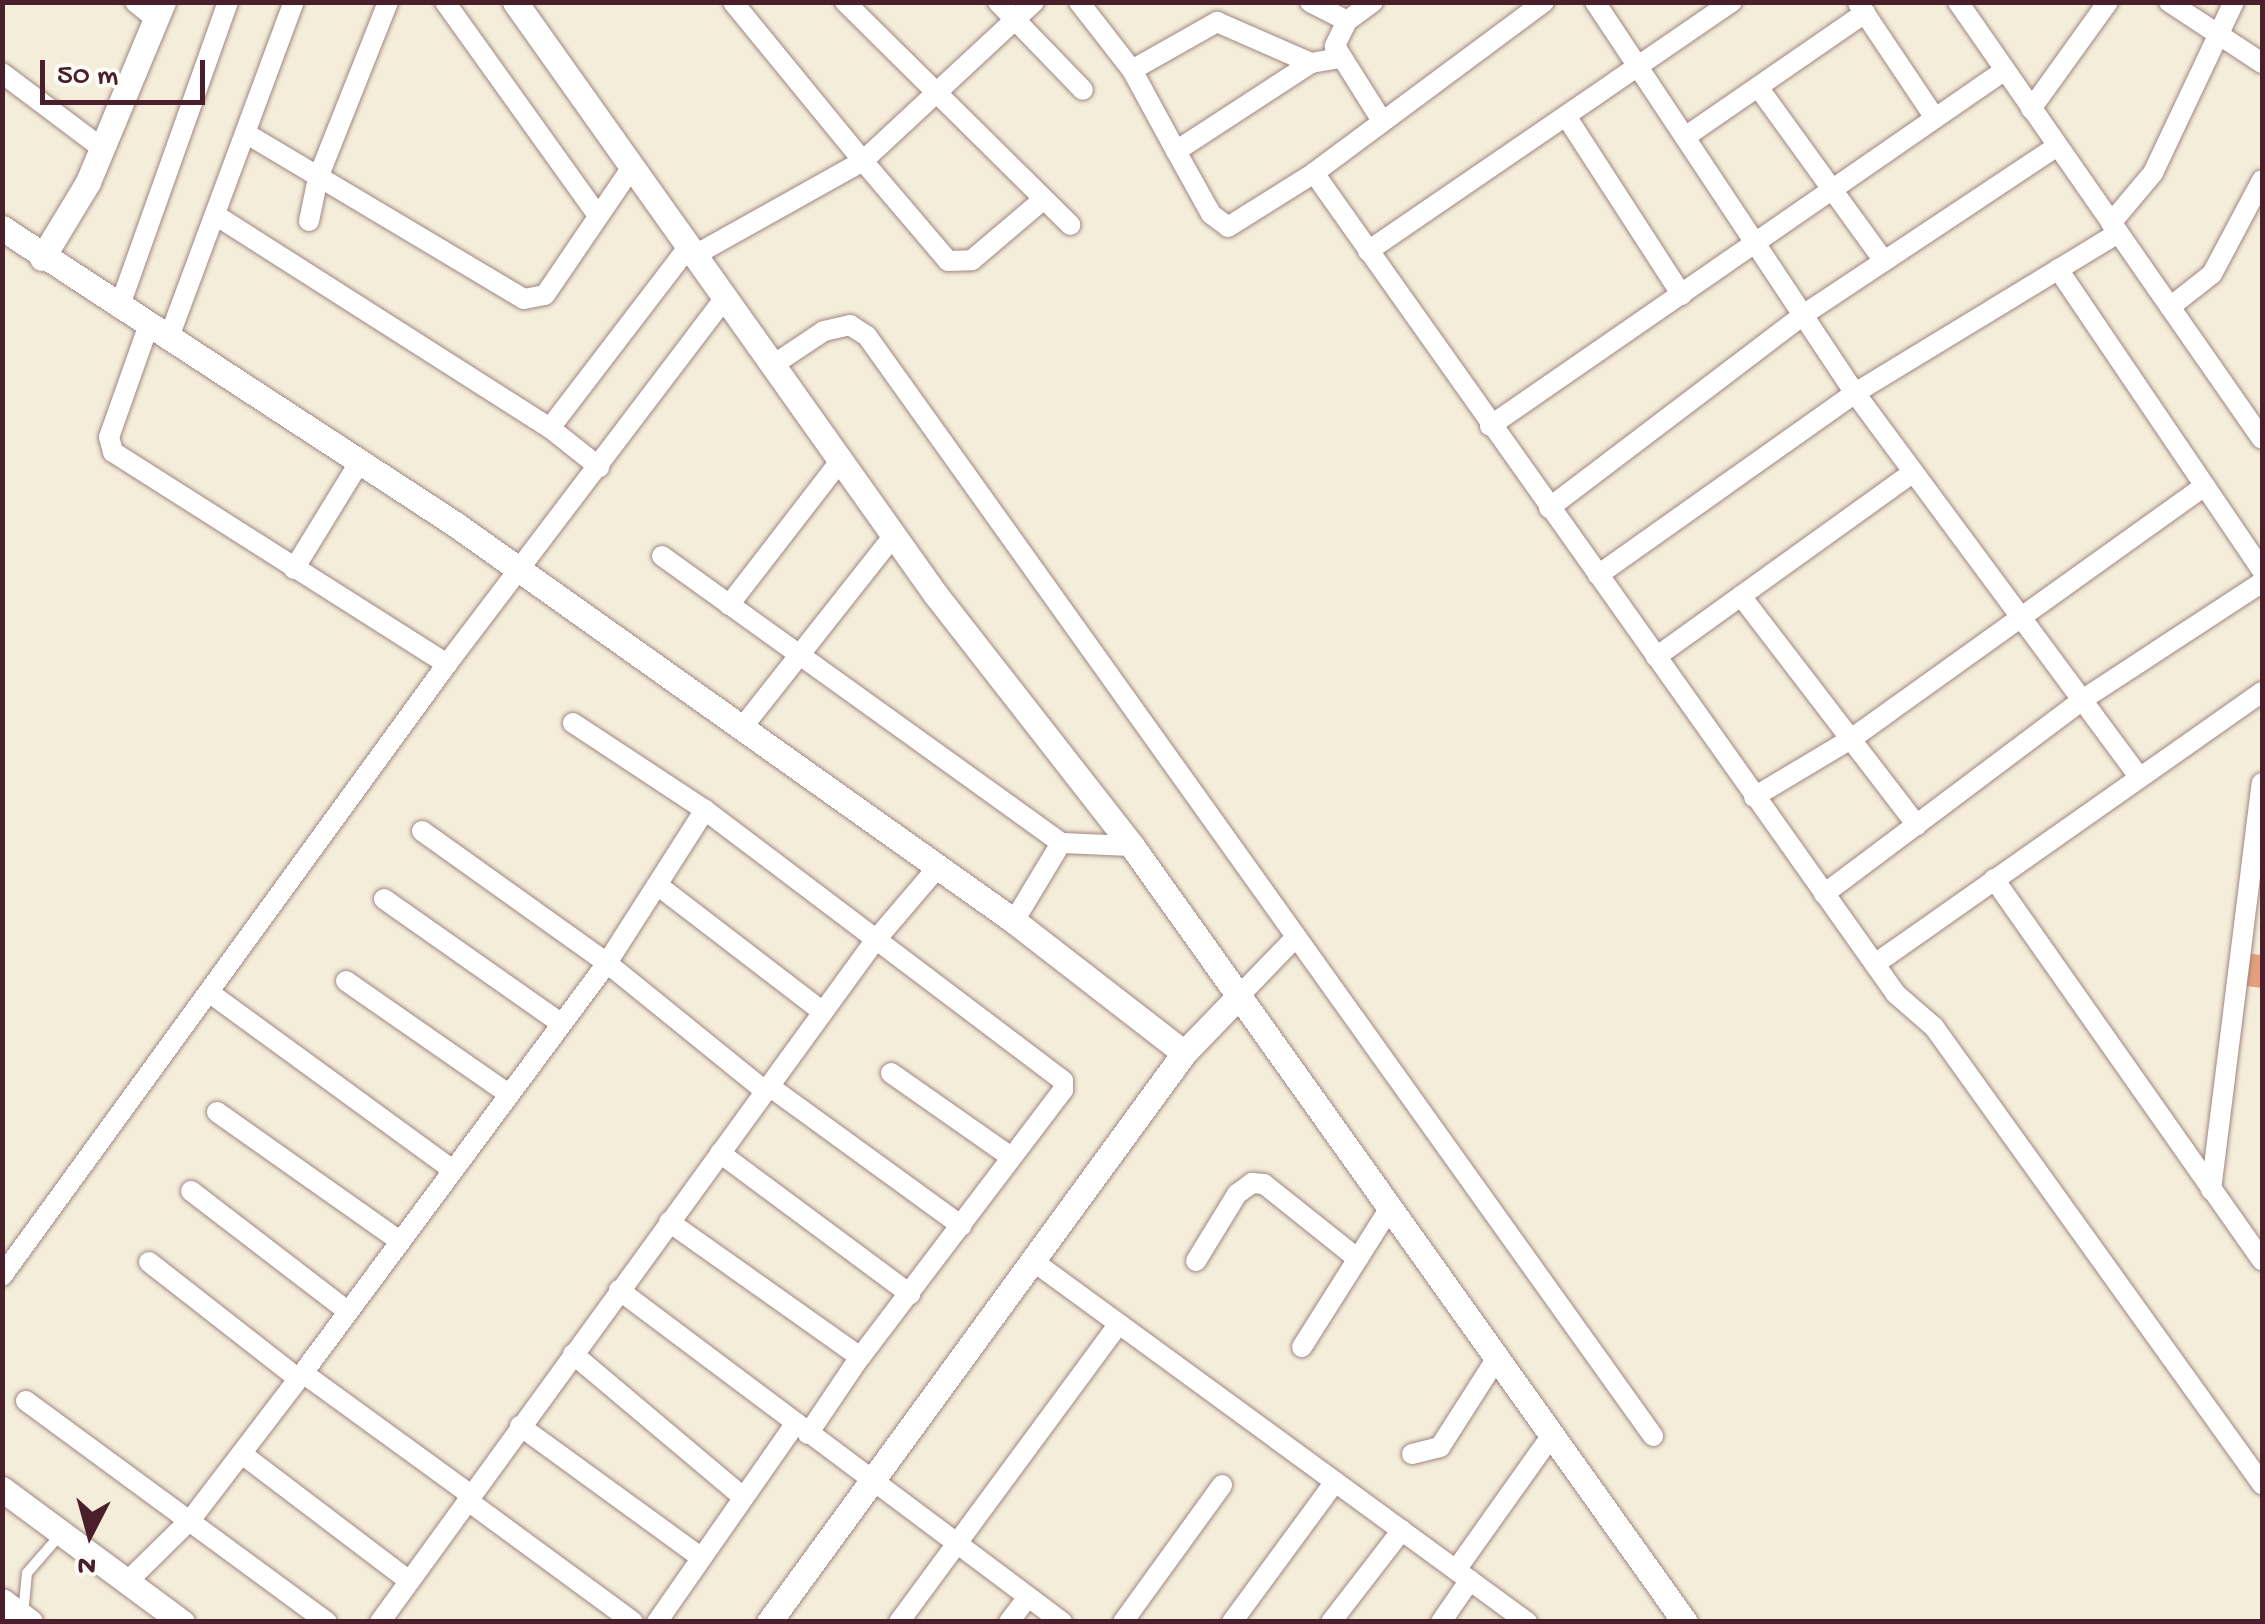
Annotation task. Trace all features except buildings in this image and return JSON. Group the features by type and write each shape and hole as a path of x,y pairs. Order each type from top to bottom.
{"street":[{"path":"42,258 103,149 160,11 135,2"},
{"path":"119,308 228,2"},
{"path":"294,2 217,216 109,437 113,452 447,664"},
{"path":"308,221 318,178 388,2"},
{"path":"444,2 596,213"},
{"path":"515,2 894,535 1132,846 1388,1211 1498,1358 1685,1622"},
{"path":"732,2 948,261 972,260 1044,199"},
{"path":"846,2 1070,225"},
{"path":"998,2 1083,90"},
{"path":"550,428 692,251 863,162 1034,2"},
{"path":"1079,2 1132,70 1211,214 1228,228 1314,173 1544,2"},
{"path":"1310,2 1346,21"},
{"path":"1373,2 1346,21 1337,34 1338,58 1382,121"},
{"path":"1596,2 1855,393 2138,776"},
{"path":"1368,251 1732,2"},
{"path":"1958,2 2262,440"},
{"path":"2031,108 2108,2"},
{"path":"2169,2 2262,63"},
{"path":"1598,575 1855,393 2058,270 2115,228 2153,173 2234,2"},
{"path":"1685,138 1862,8 1935,118"},
{"path":"1132,70 1217,22 1311,63"},
{"path":"1176,151 1311,63 1338,58"},
{"path":"1490,426 1835,192 2005,70"},
{"path":"2,73 103,149"},
{"path":"1758,87 1884,261"},
{"path":"1566,116 1682,295"},
{"path":"248,134 524,299 546,295 596,213 632,167"},
{"path":"1549,508 1803,315 2057,146"},
{"path":"1314,173 1874,964 1896,994 1934,1027 2262,1484"},
{"path":"2170,307 2212,274 2262,180"},
{"path":"217,216 550,428 599,467"},
{"path":"2,228 42,258 521,570 1014,921 1184,1053"},
{"path":"2058,270 2262,570"},
{"path":"2,1276 447,664 726,298"},
{"path":"773,365 824,332 850,325 867,336 1294,940 1653,1436"},
{"path":"729,605 841,460"},
{"path":"294,569 359,463"},
{"path":"1656,657 1914,472"},
{"path":"1754,797 1850,739 2205,486"},
{"path":"741,729 894,535"},
{"path":"662,556 1061,844 1132,846"},
{"path":"1824,894 2082,700 2262,582"},
{"path":"1740,596 1917,825"},
{"path":"1874,964 2262,692"},
{"path":"573,723 705,810 874,942 1063,1081 1063,1090 962,1226 860,1357 743,1497 657,1622"},
{"path":"2211,1190 2262,783"},
{"path":"128,1582 192,1518 242,1454 396,1238 607,963 660,887 705,810"},
{"path":"422,831 607,963 767,1088 962,1226"},
{"path":"1014,921 1061,844"},
{"path":"380,1622 874,942 938,866"},
{"path":"1994,879 2262,1260"},
{"path":"660,887 823,1012"},
{"path":"384,898 559,1022"},
{"path":"768,1622 1184,1053 1294,940"},
{"path":"346,981 507,1093"},
{"path":"210,993 450,1168"},
{"path":"891,1073 1011,1157"},
{"path":"217,1112 396,1238"},
{"path":"720,1152 910,1294"},
{"path":"1196,1261 1237,1194 1252,1184 1264,1184 1358,1259"},
{"path":"192,1191 345,1310"},
{"path":"1302,1347 1388,1211"},
{"path":"669,1222 860,1357"},
{"path":"1033,1260 1527,1622"},
{"path":"149,1262 633,1622"},
{"path":"619,1290 1062,1622"},
{"path":"899,1622 1119,1324"},
{"path":"573,1354 743,1497"},
{"path":"1412,1454 1440,1447 1498,1358"},
{"path":"26,1402 192,1518 327,1622"},
{"path":"520,1426 700,1557"},
{"path":"1441,1622 1463,1575 1552,1435"},
{"path":"242,1454 408,1580"},
{"path":"1232,1622 1335,1482"},
{"path":"1123,1622 1222,1486"},
{"path":"2,1488 182,1622"},
{"path":"1332,1622 1402,1530"},
{"path":"1009,1622 1028,1597"}],"lane":[{"path":"20,1615 26,1574 62,1533"}]}
